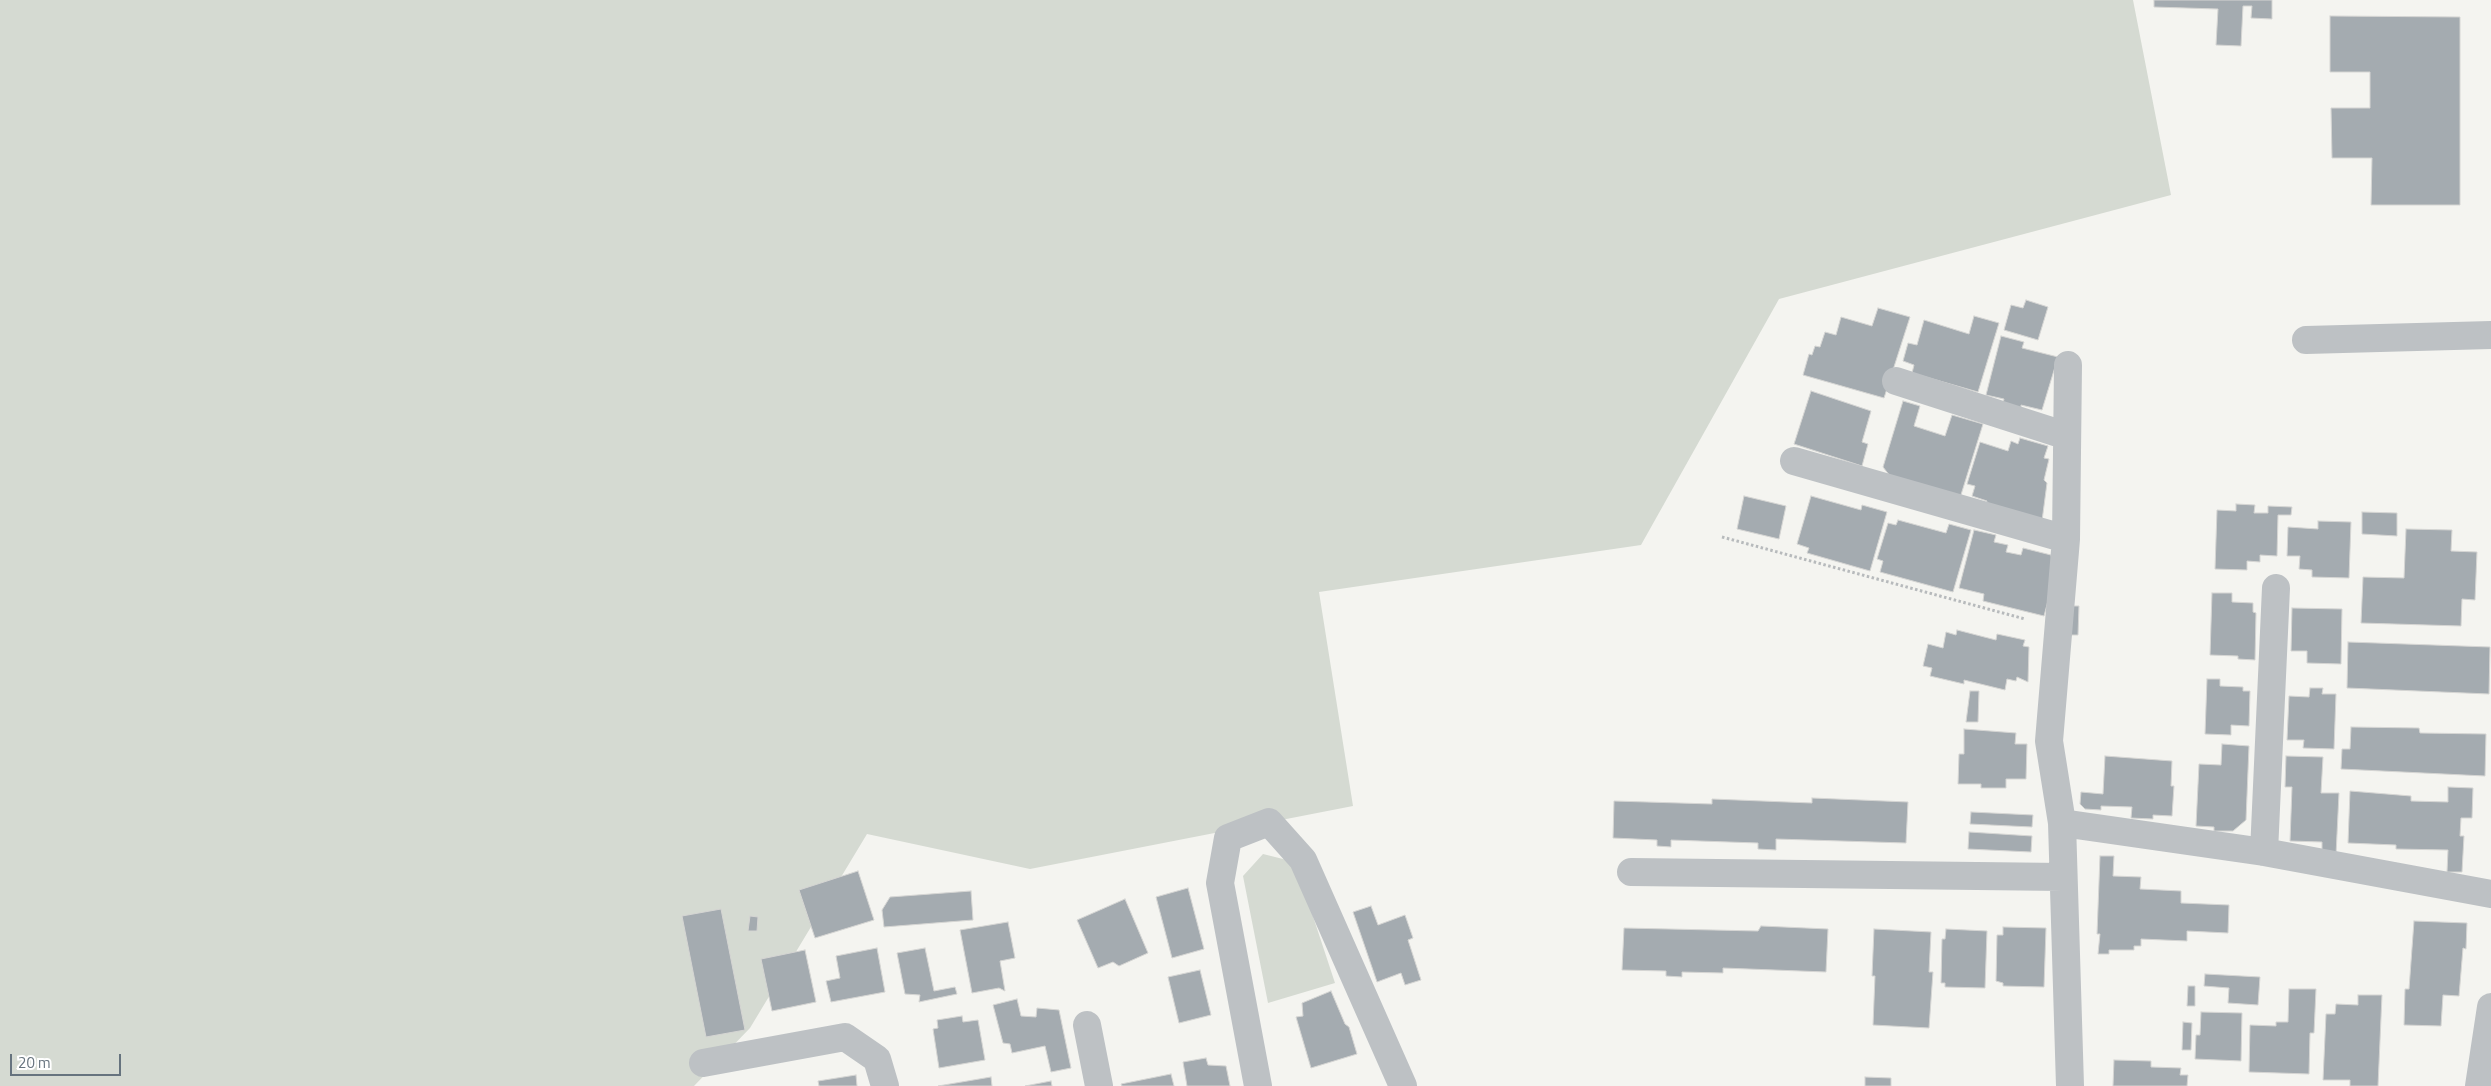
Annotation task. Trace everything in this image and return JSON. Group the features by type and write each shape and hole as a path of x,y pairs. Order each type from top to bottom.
{"street":[{"path":"2306,340 2491,336"},
{"path":"2068,365 2066,539 2050,741 2062,823 2070,1086"},
{"path":"1896,382 2067,436"},
{"path":"1794,461 2066,539"},
{"path":"2264,852 2276,588"},
{"path":"1258,1086 1220,884 1228,838 1268,822 1303,860 1403,1086"},
{"path":"2062,823 2264,852 2491,894"},
{"path":"1631,872 2063,877"},
{"path":"2479,1086 2491,1007"},
{"path":"1087,1025 1100,1086"},
{"path":"703,1063 845,1036 877,1059 885,1086"}],"path":[{"path":"1722,537 2059,628"}],"shaded area":[{"path":"0,0 2133,0 2171,195 1779,299 1641,545 1319,592 1353,806 1030,869 867,834 750,1028 694,1086 0,1086"},
{"path":"1263,854 1295,862 1335,983 1268,1003 1243,876"}],"building":[{"path":"2154,0 2272,0 2272,19 2251,18 2252,6 2243,6 2241,46 2216,45 2218,9 2154,7"},
{"path":"2330,16 2460,17 2460,205 2371,205 2372,158 2332,158 2331,108 2370,108 2370,72 2330,72"},
{"path":"2026,300 2048,307 2038,340 2004,330 2011,305 2023,308"},
{"path":"1878,308 1910,317 1884,398 1803,375 1809,354 1812,355 1815,346 1820,347 1825,332 1836,335 1841,317 1872,326"},
{"path":"1974,316 1999,323 1978,392 1912,373 1914,365 1903,361 1908,343 1917,345 1924,320 1969,334"},
{"path":"2001,336 2024,342 2022,348 2058,357 2042,410 2021,405 2021,408 2003,403 2004,399 1986,395"},
{"path":"1811,391 1871,411 1862,442 1868,444 1862,466 1794,444"},
{"path":"1903,401 1920,406 1914,426 1945,436 1952,415 1983,424 1960,498 1890,476 1883,467"},
{"path":"2020,438 2048,446 2044,458 2049,459 2044,480 2047,483 2042,521 1986,504 1987,501 1972,496 1975,486 1967,484 1980,442 2008,451 2011,441 2018,444"},
{"path":"1744,496 1786,506 1779,539 1737,529"},
{"path":"1811,496 1861,510 1862,505 1887,512 1870,571 1807,553 1809,548 1797,544"},
{"path":"2236,504 2255,505 2254,513 2268,513 2268,506 2292,507 2291,515 2278,515 2277,556 2260,555 2260,562 2247,561 2247,570 2215,569 2217,510 2236,511"},
{"path":"2362,512 2397,513 2397,536 2362,534"},
{"path":"1898,520 1946,533 1949,524 1971,530 1953,592 1880,572 1883,561 1877,559 1888,523 1896,525"},
{"path":"2318,521 2351,522 2349,578 2312,577 2312,570 2299,569 2300,556 2287,556 2288,527 2318,529"},
{"path":"2406,529 2452,530 2451,551 2477,552 2475,600 2462,599 2461,626 2361,623 2363,577 2404,578"},
{"path":"1974,530 1996,535 1994,542 2008,545 2006,552 2021,555 2023,548 2051,555 2055,574 2044,616 1983,601 1984,594 1959,588"},
{"path":"2212,593 2232,593 2232,602 2253,603 2253,612 2256,613 2255,660 2238,659 2238,656 2210,655"},
{"path":"2072,606 2079,606 2078,635 2071,635"},
{"path":"2292,608 2342,609 2341,664 2307,663 2307,651 2291,651"},
{"path":"1957,630 1996,640 1997,634 2025,640 2023,646 2029,647 2028,682 2017,677 2016,681 2007,679 2005,690 1964,680 1964,684 1930,676 1932,668 1923,666 1928,644 1943,648 1946,632 1956,635"},
{"path":"2348,642 2490,647 2489,694 2347,688"},
{"path":"2207,679 2220,679 2220,686 2243,687 2243,691 2250,691 2249,726 2231,725 2231,735 2205,734"},
{"path":"2310,688 2323,688 2322,694 2336,694 2334,749 2303,748 2304,740 2287,740 2289,696 2309,697"},
{"path":"1970,691 1979,691 1978,722 1966,722"},
{"path":"2351,727 2419,728 2420,733 2486,734 2485,776 2341,769 2342,749 2350,749"},
{"path":"1964,729 2016,733 2015,744 2027,744 2026,779 2006,779 2006,788 1981,788 1981,784 1958,784 1959,754 1964,754"},
{"path":"2222,744 2249,746 2246,820 2233,831 2214,831 2214,827 2196,826 2199,764 2221,765"},
{"path":"2105,756 2172,761 2171,786 2174,786 2172,816 2153,815 2153,819 2131,818 2132,807 2101,806 2101,810 2085,809 2080,804 2081,792 2103,794"},
{"path":"2286,756 2323,757 2321,793 2339,793 2336,855 2322,854 2322,842 2290,841 2292,787 2285,787"},
{"path":"2448,787 2473,788 2472,818 2461,818 2460,836 2464,836 2462,872 2447,872 2448,850 2396,849 2396,845 2348,843 2350,791 2411,796 2411,801 2448,802"},
{"path":"1812,798 1908,802 1906,843 1776,839 1776,850 1758,849 1758,843 1671,840 1671,847 1657,846 1657,840 1613,838 1614,801 1712,804 1712,799 1812,803"},
{"path":"1971,812 2033,815 2032,827 1970,824"},
{"path":"1969,832 2032,836 2031,852 1968,849"},
{"path":"2100,856 2114,856 2113,876 2141,877 2140,889 2181,891 2181,903 2229,905 2228,933 2187,931 2187,941 2141,939 2141,946 2134,946 2134,950 2109,950 2109,954 2098,954 2100,934 2097,934"},
{"path":"858,871 874,920 815,938 799,890"},
{"path":"1188,888 1204,949 1172,958 1156,897"},
{"path":"971,891 973,920 884,927 882,910 890,897"},
{"path":"1125,899 1148,953 1119,966 1113,962 1098,968 1077,920"},
{"path":"1371,906 1378,925 1405,915 1413,938 1408,940 1421,980 1405,985 1401,973 1377,982 1353,912"},
{"path":"721,909 745,1030 706,1037 682,916"},
{"path":"750,916 758,917 757,931 748,931"},
{"path":"2414,921 2467,923 2466,949 2463,948 2459,996 2443,995 2441,1026 2404,1025 2405,989 2409,989"},
{"path":"1008,922 1015,958 1000,961 1005,991 999,988 972,993 960,930"},
{"path":"1761,926 1828,929 1826,972 1723,968 1723,973 1682,972 1682,977 1666,976 1666,971 1622,970 1624,928 1758,931"},
{"path":"2003,927 2046,928 2044,987 2003,986 2003,983 1996,981 1997,935 2003,935"},
{"path":"1874,929 1931,932 1929,972 1933,972 1929,1028 1873,1025 1875,976 1872,976"},
{"path":"1946,929 1987,931 1985,988 1945,987 1945,983 1941,983 1942,939 1945,939"},
{"path":"877,948 885,992 831,1002 826,981 840,978 836,956"},
{"path":"925,948 934,991 955,987 957,994 919,1002 920,995 905,994 897,953"},
{"path":"805,950 816,1002 772,1011 761,959"},
{"path":"1200,970 1211,1015 1179,1023 1168,977"},
{"path":"2205,974 2260,977 2258,1005 2228,1003 2229,988 2204,986"},
{"path":"2188,986 2195,986 2195,1006 2187,1006"},
{"path":"2289,989 2316,989 2314,1033 2310,1033 2309,1074 2249,1072 2250,1025 2276,1026 2276,1022 2288,1022"},
{"path":"1331,991 1345,1024 1349,1027 1357,1054 1311,1068 1296,1017 1303,1016 1302,1003"},
{"path":"2358,995 2382,995 2378,1086 2350,1086 2350,1080 2323,1080 2326,1014 2335,1014 2336,1004 2358,1005"},
{"path":"1017,999 1021,1016 1036,1017 1037,1008 1059,1010 1071,1068 1051,1072 1045,1046 1012,1053 1010,1044 1003,1043 993,1005"},
{"path":"2201,1012 2242,1013 2241,1061 2195,1059 2196,1035 2200,1035"},
{"path":"962,1016 963,1022 978,1020 985,1060 939,1068 933,1029 938,1028 937,1020"},
{"path":"2183,1022 2192,1023 2191,1050 2182,1050"},
{"path":"1206,1058 1208,1065 1226,1066 1230,1086 1187,1086 1183,1062"},
{"path":"2114,1060 2151,1061 2151,1067 2181,1068 2180,1075 2188,1075 2187,1086 2113,1086"},
{"path":"1171,1074 1174,1086 1122,1086 1121,1084"},
{"path":"856,1075 857,1086 819,1086 818,1081"},
{"path":"991,1077 992,1086 938,1086"},
{"path":"1865,1077 1891,1078 1891,1086 1865,1086"},
{"path":"1051,1081 1052,1086 1025,1086"}]}
